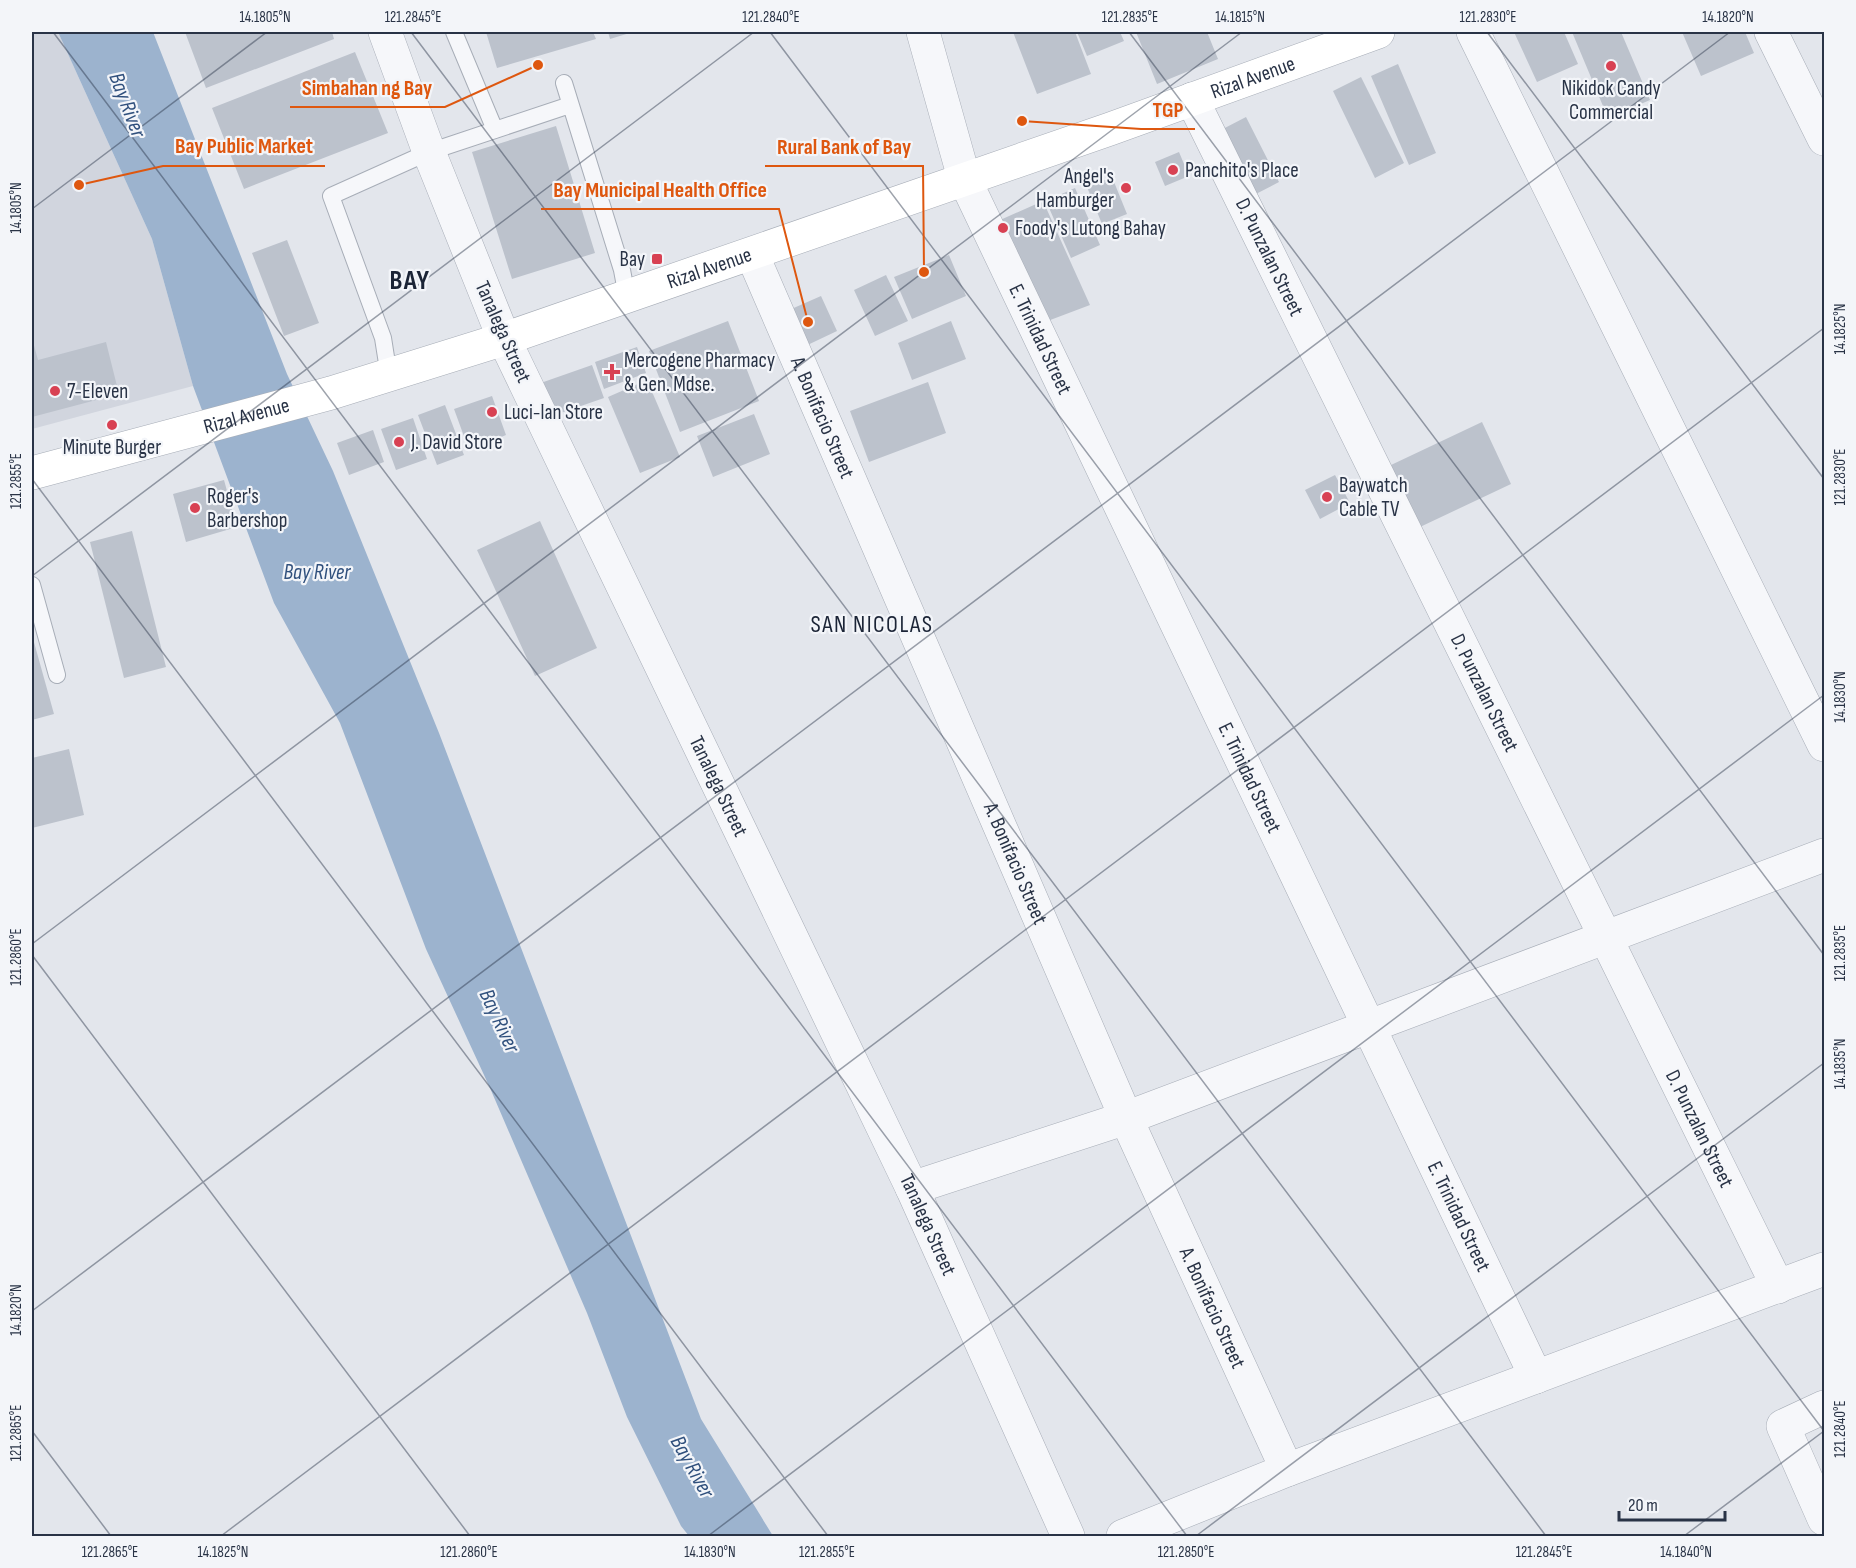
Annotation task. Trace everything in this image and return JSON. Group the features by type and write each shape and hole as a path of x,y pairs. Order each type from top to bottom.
{"main road":[{"name":"Rizal Avenue","path":"32,473 331,393 504,339 752,254 1377,32"}],"street":[{"name":"Tanalega Street","path":"385,32 429,152 504,339 912,1188 1068,1536"},
{"name":"E. Trinidad Street","path":"923,32 964,178 1536,1377"},
{"path":"1473,32 1824,745"},
{"path":"1771,32 1824,139"},
{"name":"D. Punzalan Street","path":"1192,99 1778,1287"},
{"name":"A. Bonifacio Street","path":"752,254 1126,1118 1287,1470"},
{"path":"912,1188 1126,1118 1824,855"},
{"path":"1123,1536 1287,1470 1824,1269"},
{"path":"1824,1407 1783,1426 1824,1519"}],"lane":[{"path":"454,32 495,130"},
{"path":"564,83 622,270 627,297"},
{"path":"389,376 383,339 331,196 429,152 570,105"},
{"path":"32,585 57,675"}],"shaded area":[{"path":"32,32 58,32 152,239 193,386 32,429"}],"water":[{"name":"Bay River","path":"58,32 153,32 287,374 333,471 439,733 701,1419 773,1536 689,1536 681,1526 627,1417 587,1313 490,1088 426,949 340,723 274,603 193,386 152,239"}],"building":[{"path":"185,32 332,32 334,39 206,88"},
{"path":"486,32 593,32 596,39 497,68"},
{"path":"608,32 633,32 610,39"},
{"path":"1013,32 1075,32 1091,74 1037,94"},
{"path":"1077,32 1120,32 1124,41 1087,56"},
{"path":"1136,32 1207,32 1218,59 1157,84"},
{"path":"1514,32 1564,32 1578,64 1537,82"},
{"name":"Nikidok Candy Commercial","path":"1572,32 1621,32 1650,100 1608,118"},
{"path":"1682,32 1745,32 1754,53 1701,76"},
{"path":"355,52 388,133 244,189 212,108"},
{"path":"1398,64 1436,153 1409,165 1371,76"},
{"path":"1361,77 1404,163 1375,178 1333,91"},
{"path":"1246,117 1279,182 1252,196 1219,131"},
{"path":"556,126 595,253 512,279 472,152"},
{"path":"1179,152 1189,176 1165,186 1155,162"},
{"path":"1112,177 1127,214 1102,224 1087,187"},
{"path":"1075,188 1100,245 1071,258 1046,201"},
{"path":"1043,201 1090,305 1037,325 989,225"},
{"path":"287,240 319,323 284,336 252,253"},
{"path":"949,255 966,296 912,319 894,277"},
{"path":"886,275 908,321 875,336 854,290"},
{"path":"821,296 837,331 797,350 780,314"},
{"path":"728,321 759,401 680,432 649,351"},
{"path":"951,321 966,359 912,380 898,343"},
{"path":"32,338 38,360 106,342 119,394 32,417"},
{"path":"637,347 646,373 604,389 595,362"},
{"path":"592,365 604,398 546,418 535,385"},
{"path":"647,380 680,457 640,473 608,397"},
{"path":"928,382 946,433 869,462 850,411"},
{"path":"492,396 506,435 469,450 454,409"},
{"path":"445,405 464,455 437,465 418,415"},
{"path":"754,414 770,454 713,477 697,436"},
{"path":"413,418 427,459 396,470 381,429"},
{"path":"1482,422 1511,484 1420,527 1391,465"},
{"path":"373,430 384,462 349,475 337,443"},
{"name":"Baywatch Cable TV","path":"1335,475 1350,503 1320,519 1305,490"},
{"path":"224,480 237,527 186,542 173,494"},
{"path":"540,521 597,648 535,676 477,550"},
{"path":"132,531 166,667 124,678 90,542"},
{"path":"32,635 54,714 32,720"},
{"path":"69,749 84,815 32,828 32,758"}],"place":[{"name":"Simbahan ng Bay","path":"538,65"},
{"name":"Nikidok Candy Commercial","path":"1611,66"},
{"name":"TGP","path":"1022,121"},
{"name":"Panchito's Place","path":"1173,170"},
{"name":"Bay Public Market","path":"79,185"},
{"name":"Angel's Hamburger","path":"1126,188"},
{"name":"Foody's Lutong Bahay","path":"1003,228"},
{"name":"Bay","path":"657,259"},
{"name":"Rural Bank of Bay","path":"924,272"},
{"name":"Bay Municipal Health Office","path":"808,322"},
{"name":"Mercogene Pharmacy & Gen. Mdse.","path":"612,372"},
{"name":"7-Eleven","path":"55,391"},
{"name":"Luci-lan Store","path":"492,412"},
{"name":"Minute Burger","path":"112,425"},
{"name":"J. David Store","path":"399,442"},
{"name":"Baywatch Cable TV","path":"1327,497"},
{"name":"Roger's Barbershop","path":"195,508"}],"district":[{"name":"BAY","path":"410,281"},
{"name":"SAN NICOLAS","path":"872,624"}]}
